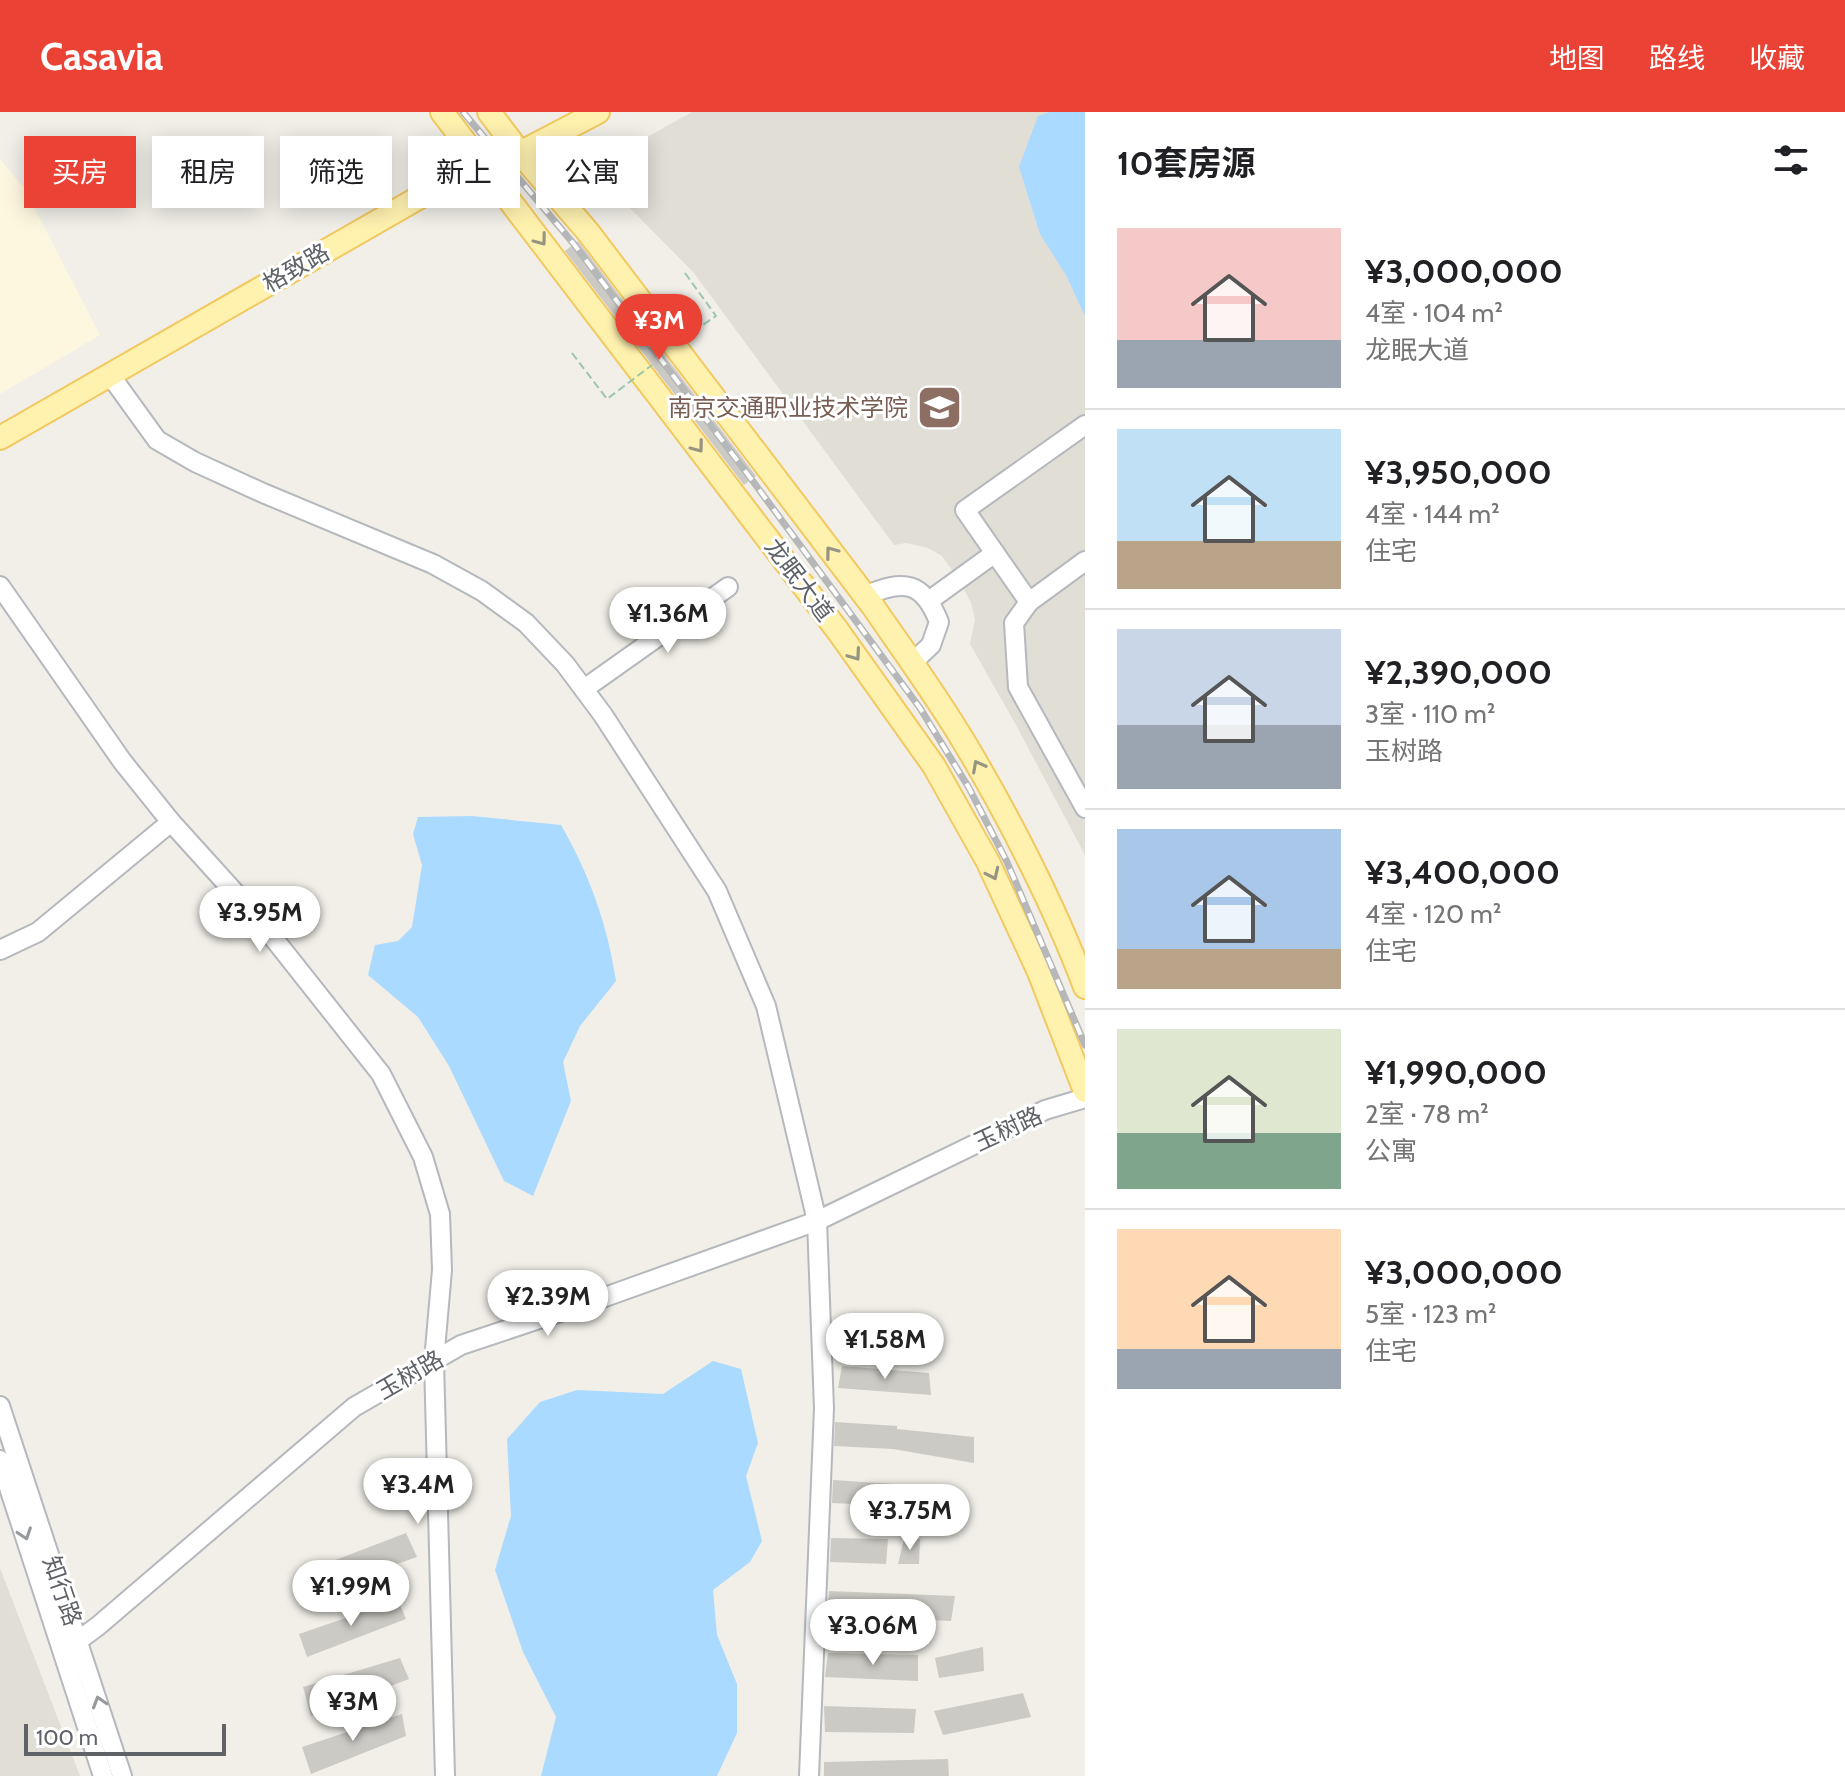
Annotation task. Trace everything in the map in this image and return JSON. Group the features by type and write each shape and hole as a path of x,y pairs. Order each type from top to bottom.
{"main road":[{"name":"龙眠大道","path":"442,112 461,136"},
{"name":"龙眠大道","path":"489,112 507,136"},
{"name":"格致路","path":"520,153 598,112"},
{"name":"龙眠大道","path":"520,153 588,232 865,596 912,663 964,741 1019,844 1085,987"},
{"name":"格致路","path":"0,438 408,204"},
{"name":"龙眠大道","path":"516,208 838,631 934,766 994,875 1039,972 1085,1091"}],"street":[{"path":"110,375 157,440 195,462 433,564 482,591 526,623 565,664 603,715 717,891 766,1006 817,1221 824,1408 809,1776"},
{"path":"1029,602 965,510 1085,425"},
{"path":"930,600 995,553"},
{"path":"1085,561 1029,602 1014,623 1018,687 1085,808"},
{"path":"0,586 122,761 171,822 256,916 381,1074 423,1157 440,1214 442,1270 434,1361 445,1776"},
{"path":"865,596 889,586 911,587 930,600 939,622 931,645 912,663"},
{"path":"584,689 728,587"},
{"path":"0,950 38,932 171,822"},
{"name":"玉树路","path":"70,1642 354,1407 461,1345 817,1221 1045,1110 1085,1098"},
{"name":"知行路","path":"0,1406 70,1642 103,1776"},
{"name":"知行路","path":"0,1460 122,1776"}],"path":[{"path":"680,341 716,316 685,273"},
{"path":"572,353 607,399 652,365"}],"shaded area":[{"name":"南京交通职业技术学院","path":"692,112 1085,112 1085,855 970,644 975,619 959,580 942,556 928,548 906,543 894,545 694,273 630,208 648,208 648,137"},
{"path":"0,159 24,188 24,208 34,208 100,335 0,394"},
{"path":"0,1568 80,1776 0,1776"}],"water":[{"path":"1050,112 1085,112 1085,316 1066,275 1040,234 1019,167 1038,116"},
{"path":"472,816 561,825 596,900 616,981 580,1026 563,1062 571,1101 533,1196 504,1181 449,1066 418,1017 368,975 375,945 398,941 412,927 422,865 413,834 418,817"},
{"path":"713,1361 741,1369 758,1443 746,1476 762,1541 750,1562 713,1590 717,1635 737,1684 737,1733 717,1776 541,1776 556,1717 523,1652 495,1570 511,1516 507,1439 540,1402 577,1390 663,1394"}],"building":[{"path":"578,241 756,476 744,485 565,251"},
{"path":"842,1366 929,1373 931,1395 838,1388"},
{"path":"835,1422 897,1426 897,1429 974,1437 974,1463 893,1449 834,1446"},
{"path":"833,1480 894,1484 892,1506 832,1503"},
{"path":"916,1486 960,1492 960,1513 911,1506"},
{"path":"406,1533 417,1557 325,1589 320,1566"},
{"path":"831,1538 888,1539 886,1564 830,1562"},
{"path":"904,1539 920,1539 919,1564 898,1564"},
{"path":"829,1591 955,1596 951,1621 927,1620 925,1607 917,1608 917,1620 827,1617"},
{"path":"398,1600 406,1619 307,1657 299,1634"},
{"path":"983,1647 984,1671 939,1678 935,1658"},
{"path":"828,1653 918,1655 918,1681 825,1677"},
{"path":"400,1658 409,1679 311,1716 303,1687"},
{"path":"1023,1693 1031,1717 943,1735 934,1711"},
{"path":"824,1706 916,1709 914,1733 825,1732"},
{"path":"402,1714 406,1736 311,1774 302,1747"},
{"path":"948,1759 949,1776 824,1776 824,1762"}],"railway":[{"path":"463,112 573,243 920,708 969,788 1007,862 1085,1045"}],"place":[{"name":"南京交通职业技术学院","path":"939,408"}]}
